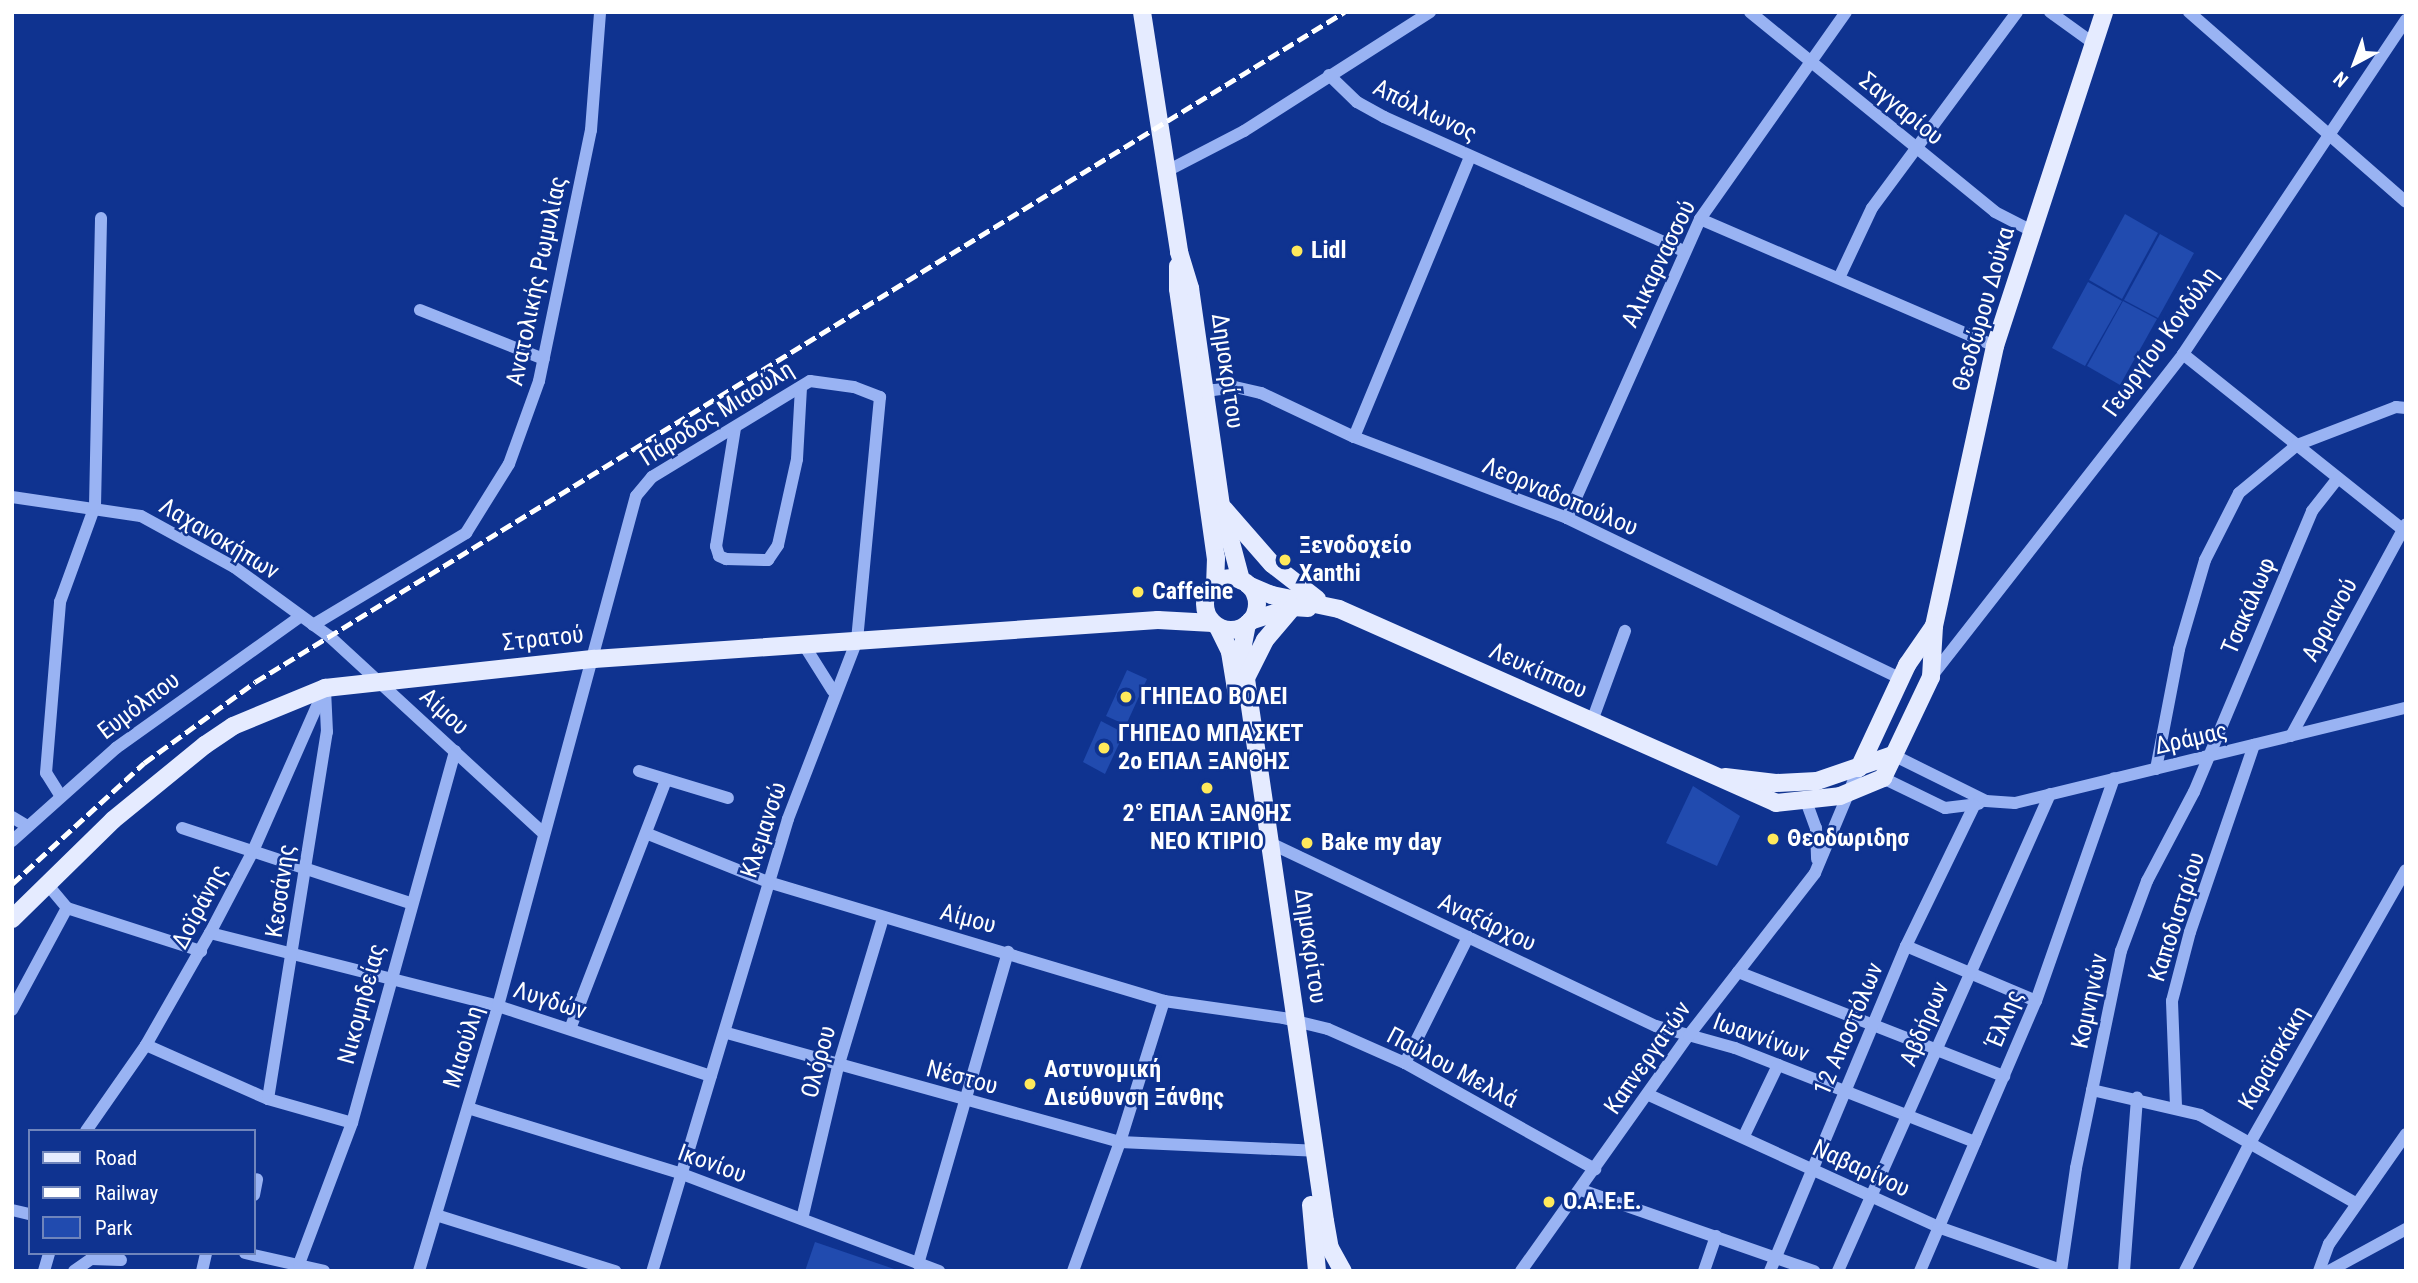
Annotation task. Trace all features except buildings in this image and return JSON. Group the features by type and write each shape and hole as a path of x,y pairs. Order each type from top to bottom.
{"main road":[{"name":"Δημοκρίτου","path":"1142,12 1165,172 1179,252 1190,288 1216,558 1212,587"},
{"name":"Θεοδώρου Δούκα","path":"1883,778 1931,677 1934,626 1996,346 2104,12"},
{"name":"Δημοκρίτου","path":"1199,392 1221,505 1245,582"},
{"path":"1221,505 1272,564 1332,607"},
{"path":"1245,582 1256,599 1249,623 1233,630 1216,625 1205,608 1212,587 1245,582"},
{"name":"Λευκίππου","path":"1245,582 1272,595 1332,607 1776,803 1805,802 1850,792 1883,778"},
{"name":"Στρατού","path":"1158,620 1188,608 1212,587"},
{"path":"1246,679 1265,640 1293,607"},
{"name":"Λευκίππου","path":"1249,623 1293,607 1332,607"},
{"name":"Στρατού","path":"12,919 113,820 205,745 233,726 325,688 377,679 594,659 857,640 1158,620 1216,625"},
{"name":"Δημοκρίτου","path":"1249,623 1243,644 1246,679 1270,843 1290,1019"},
{"name":"Δημοκρίτου","path":"1216,625 1230,652 1309,1151 1330,1248 1343,1271"},
{"name":"Θεοδώρου Δούκα","path":"1859,768 1901,679 1934,626"},
{"name":"Λευκίππου","path":"1718,776 1790,783 1833,778 1892,755"},
{"name":"Δημοκρίτου","path":"1309,1151 1317,1271"}],"street":[{"name":"Ανατολικής Ρωμυλίας","path":"313,625 466,533 509,464 544,359 592,130 600,12"},
{"path":"1165,172 1244,131 1430,12"},
{"name":"Σαγγαρίου","path":"1750,12 1995,212 2032,231"},
{"name":"Αλικαρνασσού","path":"1567,518 1700,219 1846,12"},
{"path":"1839,278 1872,208 2018,12"},
{"path":"2050,12 2093,43"},
{"path":"2189,12 2406,202"},
{"name":"Γεωργίου Κονδύλη","path":"1931,677 2183,354 2406,19"},
{"name":"Απόλλωνος","path":"1329,75 1370,111 1684,251"},
{"path":"1354,437 1470,156"},
{"path":"61,795 46,773 60,602 95,506 101,218"},
{"path":"1700,219 1996,346"},
{"path":"420,310 544,359"},
{"path":"2183,354 2338,478 2404,526"},
{"name":"Πάροδος Μιαούλη","path":"543,833 639,492 652,477 800,387 818,380 880,397"},
{"path":"735,428 716,547 719,556 726,559 768,560 778,545 797,459 800,387"},
{"name":"Λεορναδοπούλου","path":"1199,392 1236,387 1261,393 1354,437 1567,518 1901,679"},
{"name":"Κλεμανσώ","path":"652,1271 711,1076 727,1033 768,882 834,691 857,640 880,397"},
{"path":"2157,769 2179,649 2205,560 2239,493 2297,446 2396,407 2406,408"},
{"name":"Τσακάλωφ","path":"2208,756 2312,511 2338,478"},
{"name":"Λαχανοκήπων","path":"12,497 95,506 141,516 234,567 313,625 377,679"},
{"name":"Αρριανού","path":"2291,736 2404,526"},
{"name":"Ευμόλπου","path":"12,841 116,748 301,616"},
{"path":"1591,721 1625,631"},
{"path":"804,645 834,691"},
{"name":"Αίμου","path":"377,679 543,833"},
{"name":"Δοϊράνης","path":"87,1129 146,1045 201,951 253,851 325,688"},
{"name":"Κεσσάνης","path":"268,1099 327,732 325,688"},
{"name":"Δράμας","path":"1883,778 1945,808 2015,803 2406,708"},
{"name":"Καποδιστρίου","path":"2176,1106 2172,1001 2190,932 2254,745"},
{"name":"Νικομηδείας","path":"299,1264 352,1123 410,903 456,751"},
{"name":"Δράμας","path":"1892,755 1980,804"},
{"name":"Κομνηνών","path":"2061,1270 2092,1090 2121,951 2147,881 2208,756"},
{"name":"Καπνεργατών","path":"1521,1271 1649,1095 1689,1035 1815,873 1859,768"},
{"path":"639,771 728,798"},
{"name":"Έλλης","path":"1920,1271 2036,1001 2113,778"},
{"path":"570,1029 648,834 666,780"},
{"name":"Αβδήρων","path":"1838,1271 2050,794"},
{"path":"1805,802 1818,842 1815,873"},
{"name":"12 Αποστόλων","path":"1770,1271 1906,946 1980,804"},
{"path":"12,817 27,826"},
{"path":"182,828 410,903"},
{"name":"Μιαούλη","path":"419,1271 498,1006 543,833"},
{"name":"Αίμου","path":"648,834 768,882 1164,1001 1290,1019"},
{"name":"Αναξάρχου","path":"1270,843 1656,1026 1689,1035"},
{"name":"Καραϊσκάκη","path":"2185,1271 2250,1143 2406,870"},
{"path":"47,884 67,908 201,951"},
{"path":"12,1010 67,908"},
{"name":"Ολόρου","path":"802,1219 838,1067 883,918"},
{"name":"Λυγδών","path":"210,933 498,1006 711,1076"},
{"path":"1405,1063 1468,937"},
{"path":"1906,946 2036,1001"},
{"path":"918,1264 1008,952"},
{"path":"1738,972 1938,1047 2004,1076"},
{"path":"1073,1271 1120,1142 1164,1001"},
{"name":"Παύλου Μελλά","path":"1290,1019 1405,1063 1595,1169"},
{"name":"Νέστου","path":"727,1033 838,1067 1120,1142 1309,1151"},
{"name":"Ιωαννίνων","path":"1689,1035 1778,1065 1975,1142"},
{"path":"146,1045 268,1099 352,1123"},
{"path":"1744,1136 1778,1065"},
{"path":"2092,1090 2176,1106 2250,1143 2357,1204"},
{"name":"Ναβαρίνου","path":"1649,1095 1744,1136 1938,1227 2061,1270"},
{"path":"2124,1271 2137,1097"},
{"name":"Ικονίου","path":"468,1108 682,1174 939,1271"},
{"path":"2319,1271 2329,1244 2406,1134"},
{"path":"256,1184 257,1179"},
{"path":"1581,1190 1814,1271"},
{"path":"436,1215 615,1271"},
{"path":"2329,1271 2406,1229"},
{"path":"1704,1271 1716,1237"},
{"path":"255,1255 324,1271"},
{"path":"74,1271 91,1259 121,1261"}],"green space":[{"path":"2125,214 2158,233 2122,299 2089,280"},
{"path":"2160,234 2194,253 2158,318 2124,300"},
{"path":"2088,282 2122,301 2085,366 2052,348"},
{"path":"2123,301 2157,319 2120,385 2087,366"},
{"name":"ΓΗΠΕΔΟ ΒΟΛΕΙ","path":"1127,670 1147,679 1126,725 1106,716"},
{"name":"ΓΗΠΕΔΟ ΜΠΑΣΚΕΤ 2ο ΕΠΑΛ ΞΑΝΘΗΣ","path":"1101,721 1124,733 1105,774 1083,762"},
{"path":"1693,786 1740,816 1717,866 1666,843"},
{"path":"815,1242 900,1271 805,1271"}],"railway":[{"path":"12,884 144,763 255,682 1344,12"}],"place":[{"name":"Lidl","path":"1297,251"},
{"name":"Ξενοδοχείο Xanthi","path":"1285,560"},
{"name":"Caffeine","path":"1138,592"},
{"name":"ΓΗΠΕΔΟ ΒΟΛΕΙ","path":"1126,697"},
{"name":"ΓΗΠΕΔΟ ΜΠΑΣΚΕΤ 2ο ΕΠΑΛ ΞΑΝΘΗΣ","path":"1104,748"},
{"name":"2° ΕΠΑΛ ΞΑΝΘΗΣ ΝΕΟ ΚΤΙΡΙΟ","path":"1207,788"},
{"name":"Θεοδωριδησ","path":"1773,839"},
{"name":"Bake my day","path":"1307,843"},
{"name":"Αστυνομική Διεύθυνση Ξάνθης","path":"1030,1084"},
{"name":"Ο.Α.Ε.Ε.","path":"1549,1202"}]}
